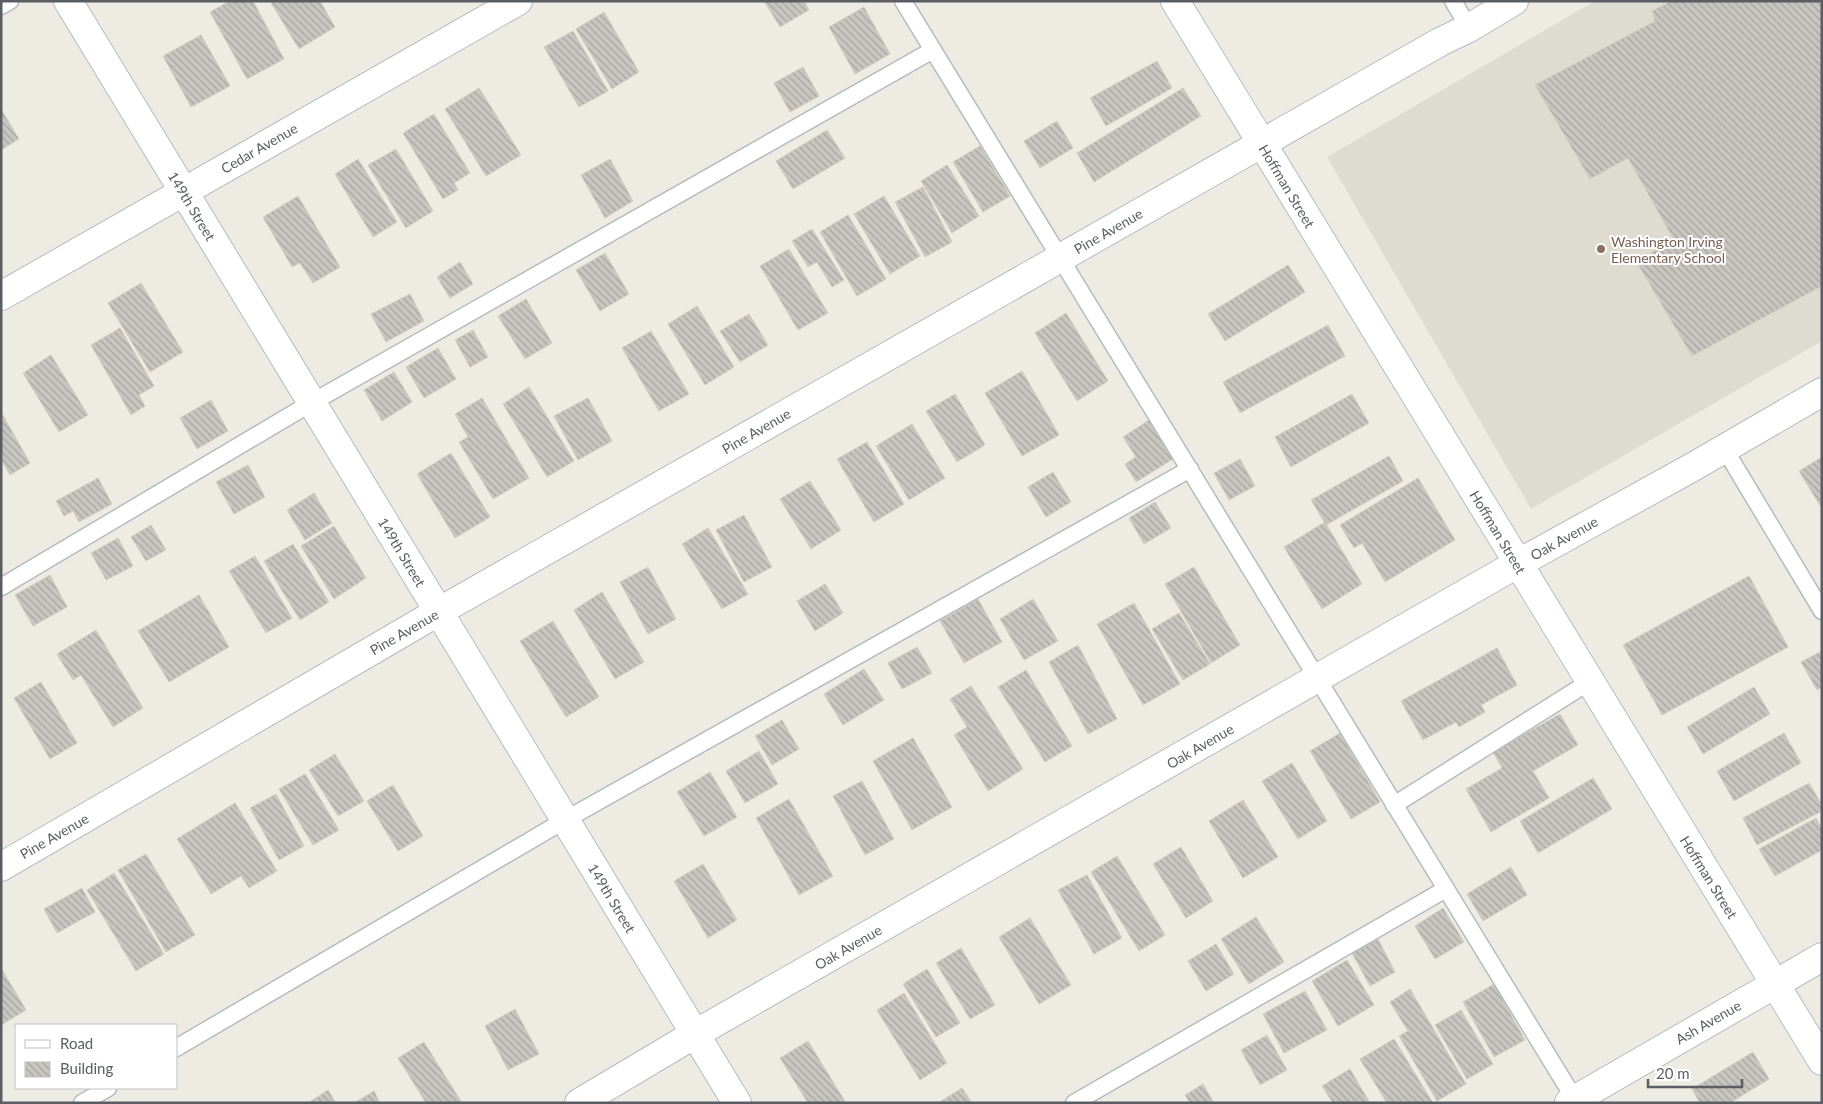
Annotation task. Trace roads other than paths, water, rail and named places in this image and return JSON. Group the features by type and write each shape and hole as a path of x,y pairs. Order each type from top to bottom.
{"street":[{"name":"149th Street","path":"68,1 737,1103"},
{"name":"Cedar Avenue","path":"1,296 518,1"},
{"name":"Hoffman Street","path":"1175,1 1822,1061"},
{"name":"Pine Avenue","path":"1,867 438,612 1514,1"},
{"name":"Oak Avenue","path":"579,1103 1317,678 1822,392"},
{"name":"Ash Avenue","path":"1573,1102 1822,957"}],"lane":[{"path":"1,6 10,1"},
{"path":"903,1 1394,804 1573,1102"},
{"path":"1453,1 1469,28"},
{"path":"1,587 311,403 934,50"},
{"path":"1724,448 1822,611"},
{"path":"178,1047 565,820 1190,469"},
{"path":"1394,804 1590,682"},
{"path":"1074,1103 1446,890"},
{"path":"82,1103 106,1089"}],"place":[{"name":"Washington Irving Elementary School","path":"1601,249"}]}
